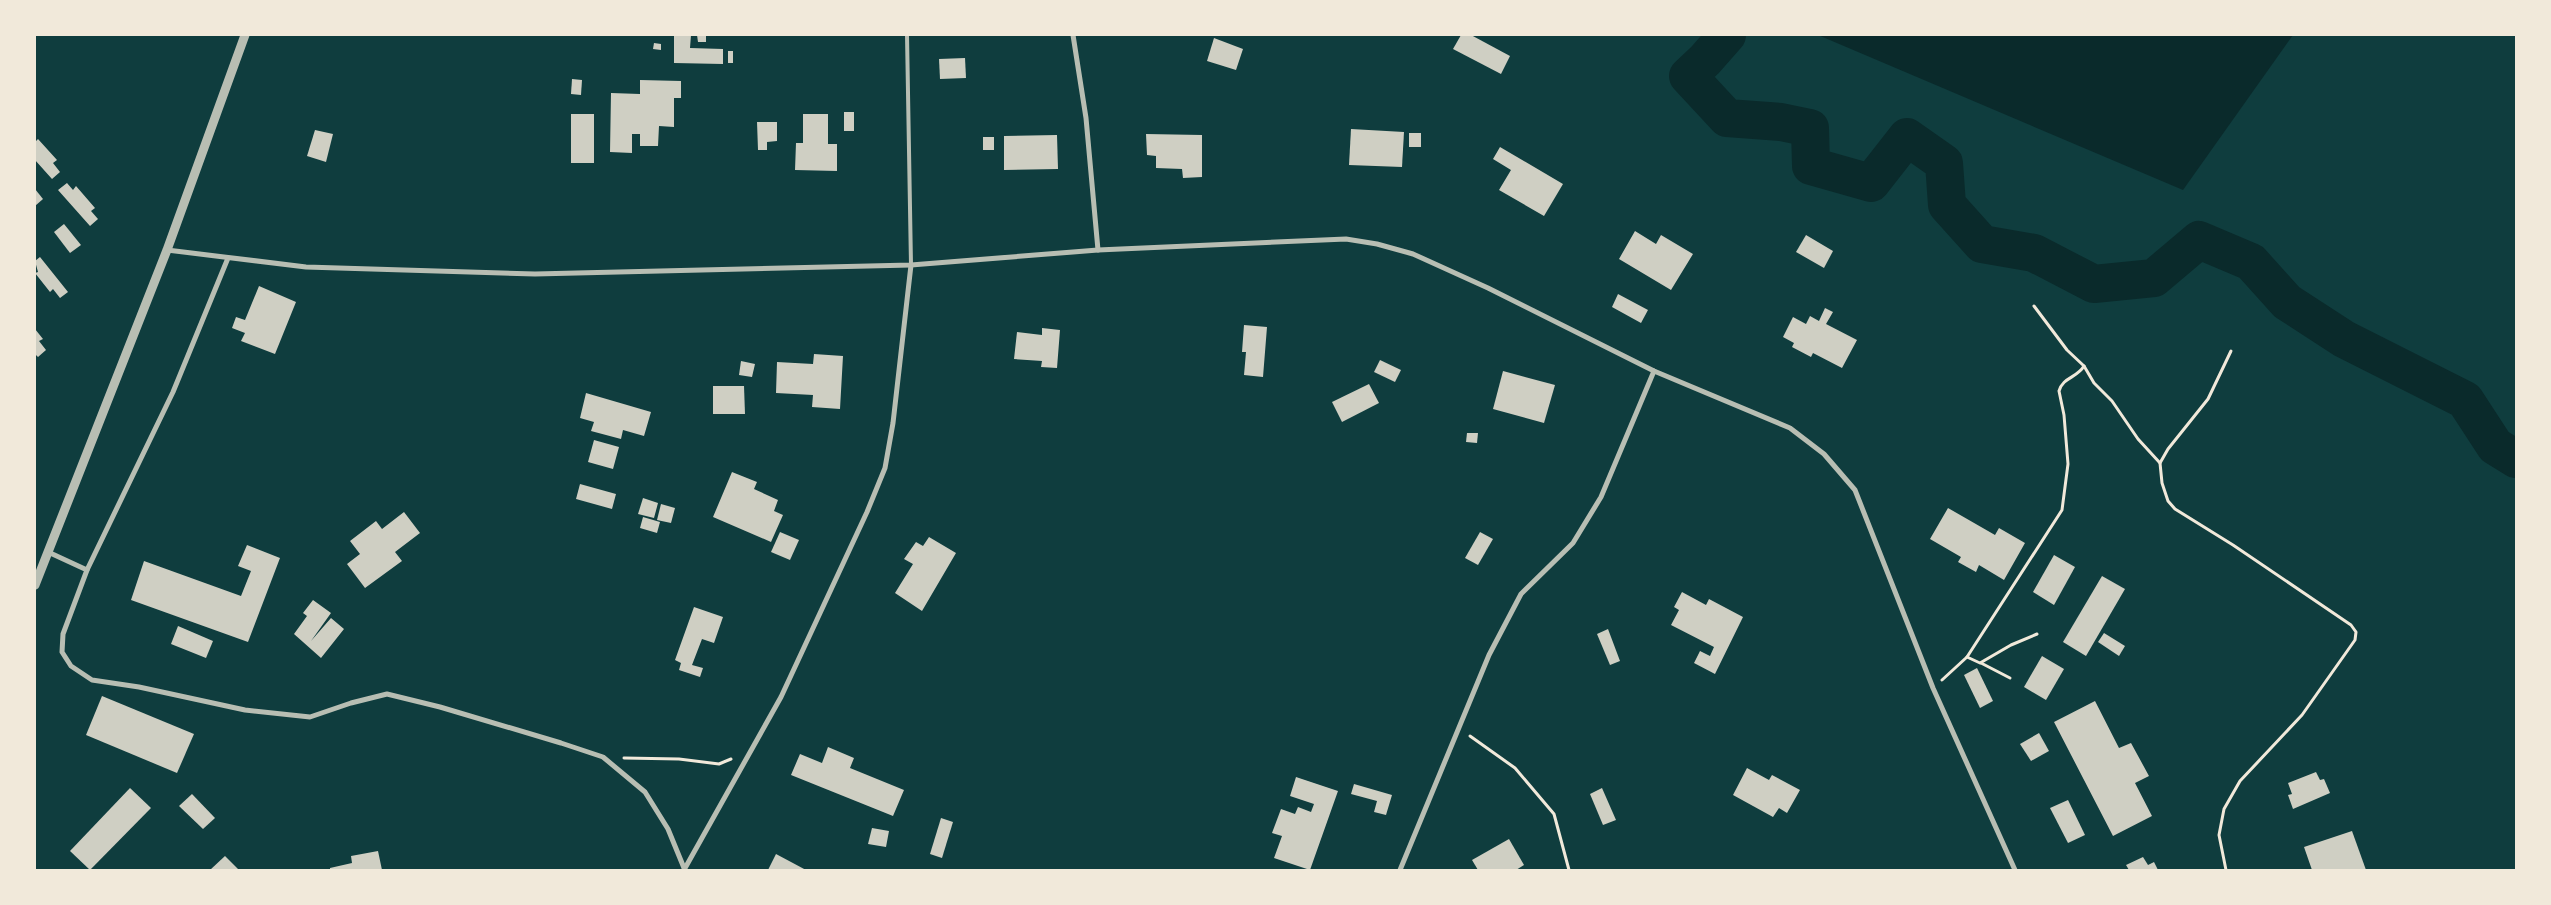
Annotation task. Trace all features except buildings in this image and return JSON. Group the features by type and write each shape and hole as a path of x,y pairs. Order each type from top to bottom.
{"street":[{"path":"35,585 167,250 246,35"},
{"path":"1073,35 1086,118 1098,250"},
{"path":"167,250 306,267 535,274 911,266 1098,250 1346,239 1378,244 1413,254 1488,288 1654,371 1790,428 1824,454 1855,490 1933,688 2015,870"},
{"path":"228,258 173,392 86,570 63,634 62,652 71,666 92,680 139,687 245,710 310,717 351,703 387,694 440,707 603,758 645,792 668,829 684,869"},
{"path":"684,869 780,697 867,512 884,468 893,423 911,266"},
{"path":"1400,870 1489,654 1521,594 1573,542 1601,497 1654,371"},
{"path":"48,552 86,570"}],"lane":[{"path":"907,35 911,266"}],"path":[{"path":"2034,306 2066,350 2084,366 2094,383 2112,401 2138,440 2160,463 2162,483 2168,501 2175,509 2241,550 2351,625 2356,632 2355,640 2302,715 2240,781 2224,809 2219,835 2226,870"},
{"path":"2160,463 2208,398 2231,351"},
{"path":"1933,688 1967,657 2062,510 2068,464 2064,415 2059,391 2065,380 2081,372 2084,366"},
{"path":"1980,663 2011,645 2037,634"},
{"path":"1967,657 2010,678"},
{"path":"1459,728 1514,768 1554,814 1569,870"},
{"path":"603,758 679,758 719,764 733,758"}],"water":[{"path":"1818,35 2293,35 2183,190"}],"waterway":[{"path":"1727,35 1688,76 1727,118 1781,122 1810,128 1811,166 1871,183 1907,137 1944,163 1947,205 1982,244 2034,253 2094,284 2154,278 2199,240 2251,262 2287,302 2344,339 2465,400 2495,446 2516,459"}]}
